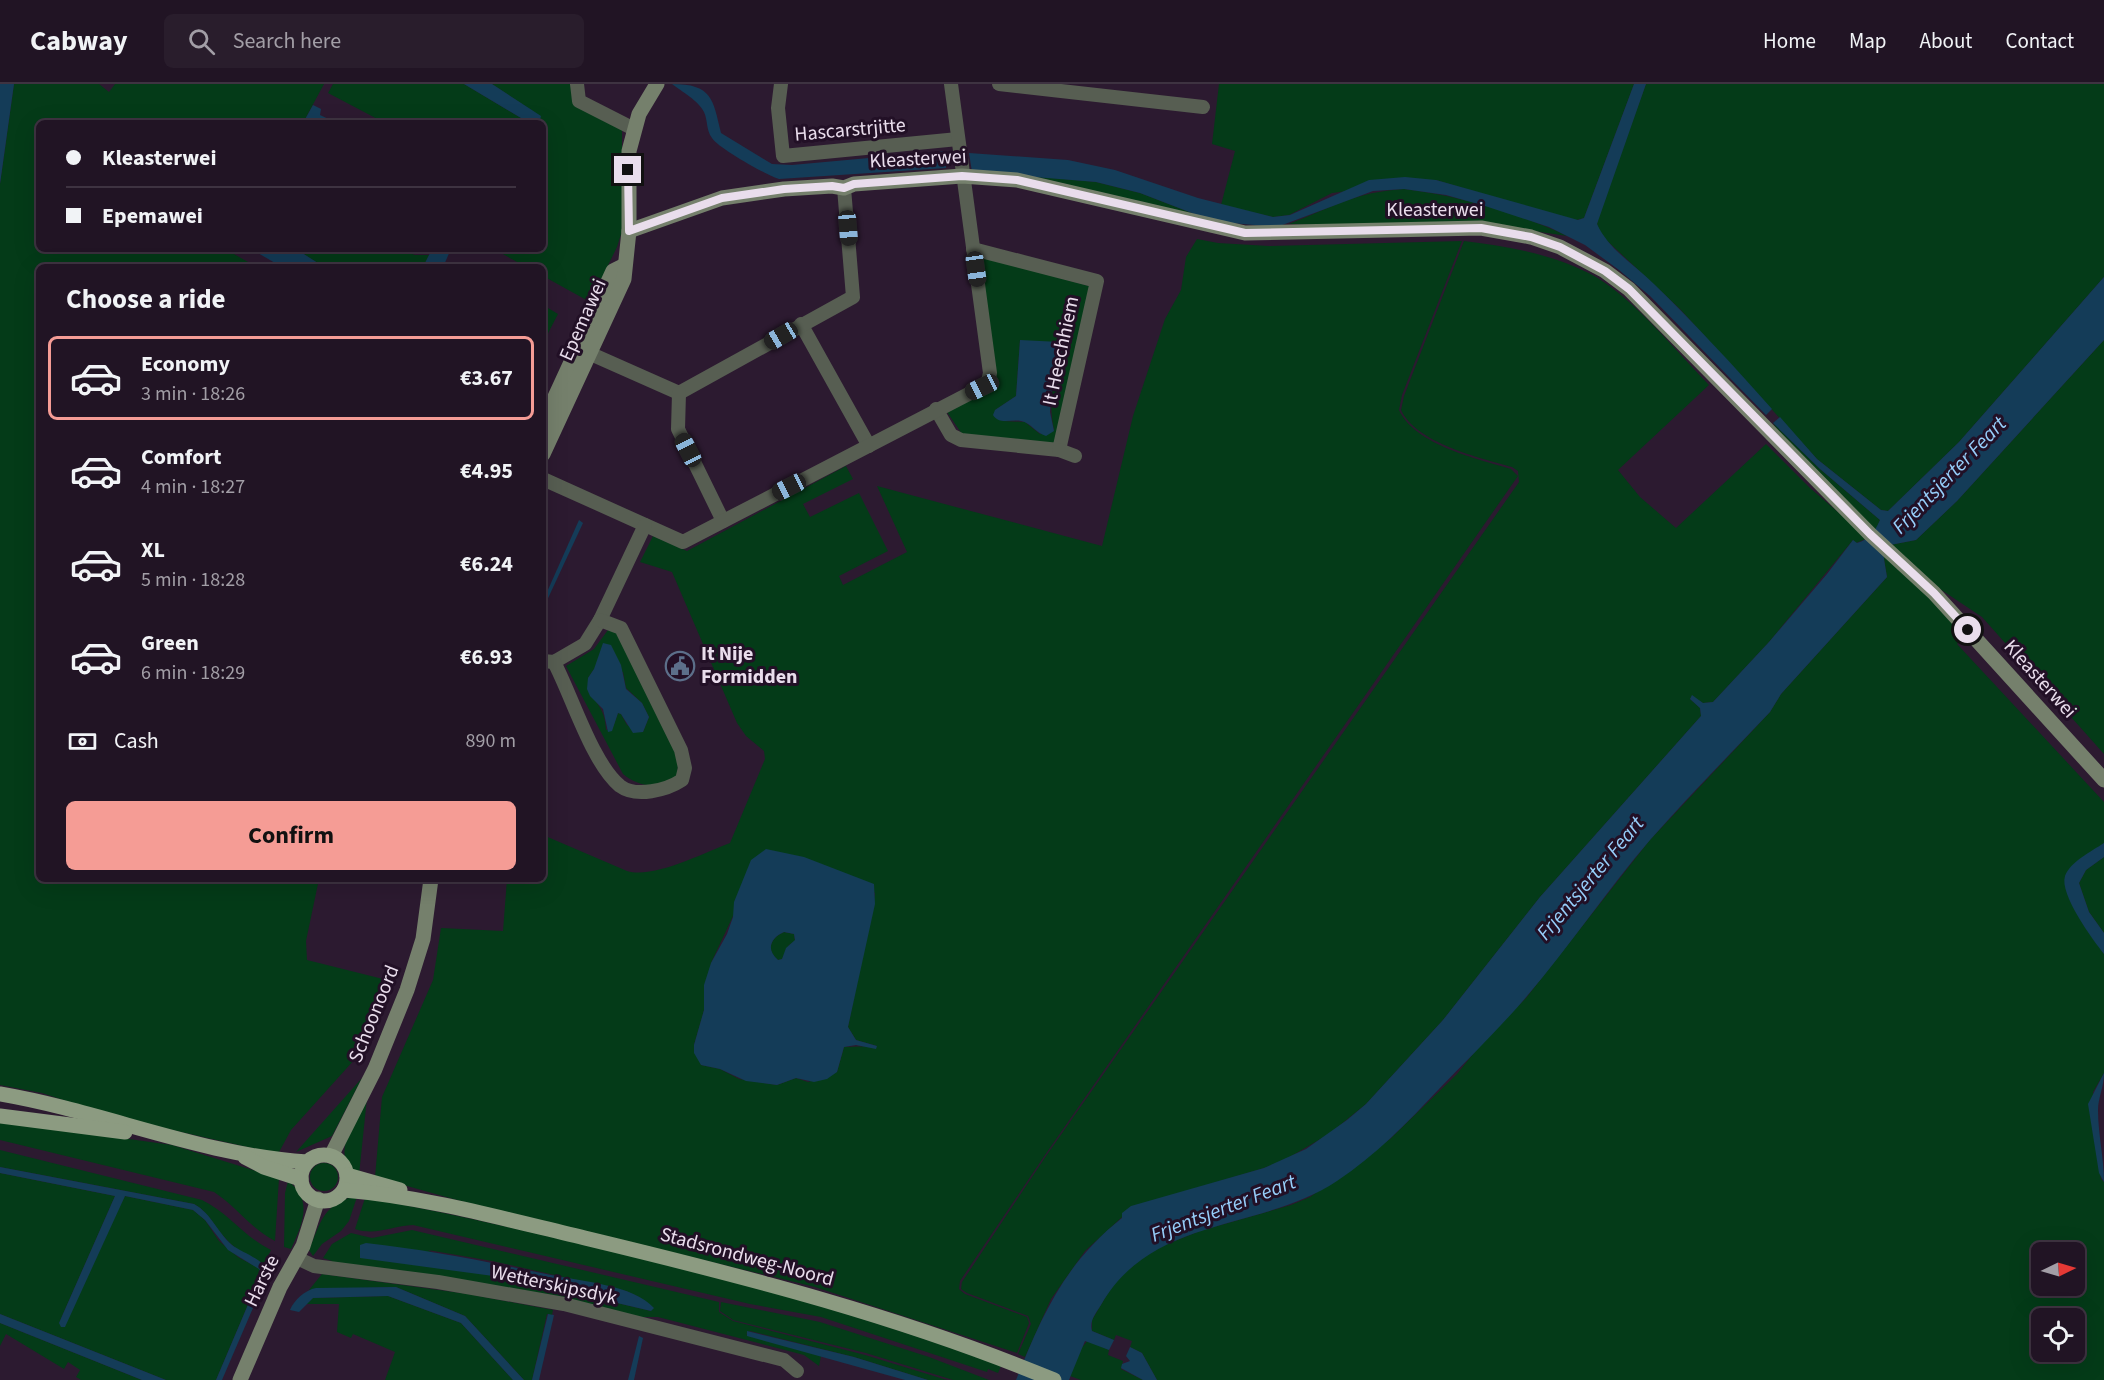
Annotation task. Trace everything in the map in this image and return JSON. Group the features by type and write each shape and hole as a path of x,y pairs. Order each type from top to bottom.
{"main road":[{"path":"0,1094 84,1112 162,1137 242,1156 307,1162"},
{"path":"0,1116 162,1137"},
{"path":"317,1155 331,1156 341,1163 347,1174 344,1190 334,1198 318,1199 304,1190 301,1179 302,1167 317,1155"},
{"path":"242,1156 264,1167 301,1179"},
{"name":"Stadsrondweg-Noord","path":"347,1174 410,1193 422,1200"},
{"name":"Stadsrondweg-Noord","path":"344,1190 422,1200 746,1276 925,1330 1054,1380"}],"street":[{"path":"577,84 579,101 634,129"},
{"name":"Epemawei","path":"546,448 624,279 623,266 629,231 629,151 634,129 657,84"},
{"name":"Hascarstrjitte","path":"782,84 778,108 783,156 958,139"},
{"path":"546,480 683,542 982,387 988,381 990,373 951,84"},
{"path":"999,84 1203,107"},
{"name":"Kleasterwei","path":"629,231 722,198 784,189 832,186 844,188 854,184 962,176 1017,180 1245,233 1481,228 1531,237 1560,247 1605,271 1629,289 1870,534 1955,615 2104,780"},
{"path":"679,393 853,297 844,188"},
{"name":"It Heechhiem","path":"973,249 1097,281 1059,450"},
{"name":"Epemawei","path":"546,416 613,271 623,266"},
{"path":"801,324 870,446"},
{"path":"591,354 679,393"},
{"path":"679,393 678,429 723,521"},
{"path":"936,409 951,435 961,440 1059,450 1075,456"},
{"path":"600,620 621,628 681,750 685,768 682,780 673,787 630,792 619,785 599,760 548,662 585,645 600,620 645,525"},
{"name":"Schoonoord","path":"331,1156 375,1069 407,990 423,939 431,882"},
{"name":"Harste","path":"240,1380 280,1287 297,1258 318,1199"},
{"name":"Wetterskipsdyk","path":"297,1258 323,1268 387,1275 564,1304 784,1360 797,1371"}],"green space":[{"path":"14,84 99,84 109,92 115,84 324,84 305,120 36,120 36,252 230,252 252,264 36,264 36,882 318,882 306,941 307,960 395,982 355,1059 291,1130 278,1154 115,1117 42,1093 0,1085 0,184"},
{"path":"333,84 464,84 524,120 379,120 328,93"},
{"path":"492,84 577,84 581,107 622,129 622,231 617,247 590,302 546,278 546,264 521,264 499,252 546,252 546,120 538,120 540,116"},
{"path":"1219,84 1634,84 1584,218 1573,221 1436,180 1332,193 1289,215 1273,217 1221,205 1235,151 1212,144"},
{"path":"1646,84 2104,84 2104,277 1959,442 1888,511 1881,510 1817,459 1680,309 1602,236 1597,224 1600,211"},
{"path":"1031,176 1096,182 1140,193 1197,215"},
{"path":"1404,189 1487,206 1567,236 1520,229 1289,224 1358,197"},
{"path":"1197,239 1218,243 1269,246 1462,241 1402,395 1399,410 1407,422 1419,433 1433,441 1465,455 1511,469 1518,476 1045,1155 960,1281 959,1289 965,1294 1027,1317 1029,1323 1017,1353 815,1287 457,1200 375,1177 382,1097 433,980 441,928 503,931 507,882 546,882 546,836 627,871 638,873 678,864 730,843 765,759 764,751 746,736 737,723 672,572 640,562 653,536 687,551 846,466 853,479 803,504 810,517 859,493 888,551 839,576 843,585 907,552 877,486 1102,546 1133,416 1165,319 1181,290 1186,257","holes":["798,856 875,893 848,1027 856,1040 877,1046 844,1047 837,1072 808,1082 796,1078 777,1085 739,1079 720,1069 701,1065 694,1045 704,1010 711,963 733,916"]},
{"path":"1464,241 1549,257 1596,277 1626,299 1709,385 1618,470 1640,497 1676,528 1766,444 1810,488 1868,538 1856,543 1853,540 1769,642 1713,702 1703,703 1692,696 1690,699 1700,708 1701,716 1540,897 1443,1020 1366,1104 1329,1134 1288,1158 1264,1168 1133,1207 1085,1251 1051,1299 1025,1357 1018,1354 1031,1324 1028,1316 967,1293 961,1289 962,1282 1046,1156 1519,482 1518,471 1512,467 1467,454 1434,440 1409,422 1401,410 1404,396"},
{"path":"301,252 407,252 415,255 429,255 424,264 319,264"},
{"path":"980,256 1089,286 1060,438 1051,448 962,434 947,412 996,385","holes":["1020,340 1062,354 1052,392 1051,410 1054,430 1040,434 1025,422 1002,421 995,410 1016,396"]},
{"path":"546,307 558,314 546,337"},
{"path":"2104,340 2104,754 1982,617 1934,585 1890,545 1916,540 1957,501"},
{"path":"1773,423 1820,469 1880,520 1875,532 1777,430"},
{"path":"1883,553 1966,633 1957,644 2104,802 2104,843 2070,869 2077,914 2104,954 2104,1073 2093,1092 2101,1179 2104,1182 2104,1380 1157,1380 1142,1353 1130,1347 1132,1341 1116,1335 1114,1340 1092,1331 1092,1320 1115,1281 1141,1259 1162,1246 1200,1231 1291,1205 1310,1197 1390,1139 1457,1074 1485,1039 1526,998 1649,841 1770,712 1781,694 1887,577"},
{"path":"608,630 617,632 679,756 677,775 671,780 658,785 650,785 636,782 623,774 566,666 594,649","holes":["594,669 623,672 626,688 642,703 649,717 643,732 627,725 618,713 613,727 606,730 603,714 592,694 588,678"]},
{"path":"2104,857 2104,933 2089,912 2079,883 2086,870"},
{"path":"784,932 794,934 795,941 789,945 782,959 778,960 772,952 771,944"},
{"path":"362,1078 332,1136 296,1152"},
{"path":"367,1098 359,1175 350,1167 345,1158 345,1148 351,1127"},
{"path":"0,1121 172,1145 279,1178 275,1241 214,1192 0,1140"},
{"path":"0,1150 202,1200 220,1211 261,1245 271,1250 264,1264 244,1254 231,1244 204,1211 194,1204 0,1167"},
{"path":"324,1163 334,1167 338,1177 334,1187 324,1191 314,1187 310,1177 314,1167"},
{"path":"0,1173 115,1196 59,1323 125,1196 193,1210 205,1220 219,1241 238,1257 260,1269 261,1274 216,1380 166,1380 0,1314"},
{"path":"288,1181 301,1196 303,1205 302,1222 291,1249 284,1247 285,1193"},
{"path":"351,1197 357,1197 349,1221 341,1231 322,1244 313,1256 309,1250 319,1224 328,1211"},
{"path":"365,1198 507,1227 695,1272 849,1315 1001,1366 998,1373 988,1369 987,1372 821,1317 750,1304 413,1225 377,1231 355,1229"},
{"path":"412,1230 719,1302 719,1312 733,1321 865,1355 947,1380 928,1380 854,1357 750,1331 746,1334 821,1356 819,1366 804,1355 658,1317 635,1317 332,1264 332,1261 323,1258 332,1244 351,1233 372,1238","holes":["428,1250 492,1261 626,1291 639,1297 651,1311 515,1279 463,1271"]},
{"path":"322,1274 468,1294 553,1310 552,1315 547,1314 532,1380 524,1380 465,1316 396,1287 309,1290"},
{"path":"388,1296 461,1323 513,1380 385,1380 395,1352 353,1334 351,1338 337,1332 339,1304 306,1304 313,1298"},
{"path":"721,1302 820,1322 929,1357 989,1380 953,1380 866,1353 733,1320 720,1311"},
{"path":"0,1323 142,1380 81,1380 76,1377 80,1370 68,1362 64,1369 6,1334 0,1346"},
{"path":"1088,1340 1109,1350 1108,1355 1123,1361 1121,1369 1143,1380 1081,1380 1070,1376 1080,1350"}],"water":[{"path":"0,84 14,84 0,184"},
{"path":"464,84 492,84 541,116 540,120 524,120"},
{"path":"672,84 695,87 703,91 713,103 721,133 772,164 792,165 946,151 946,168 779,179 716,143 710,135 702,108"},
{"path":"1634,84 1646,84 1597,224 1608,242 1684,314 1772,409 1766,415 1650,296 1585,245 1549,227 1446,195 1404,189 1373,191 1277,227 1231,223 1197,215 1140,193 1096,182 972,172 969,153 1068,160 1115,170 1198,198 1273,217 1290,215 1369,180 1405,177 1436,180 1578,220 1584,218"},
{"path":"313,105 321,109 320,115 331,120 305,120"},
{"path":"256,252 301,252 319,264 277,264"},
{"path":"430,252 450,252 444,264 424,264"},
{"name":"Frjentsjerter Feart","path":"2104,277 2104,340 1957,501 1916,540 1890,545 1883,553 1887,577 1781,694 1770,712 1650,840 1517,1008 1415,1114 1391,1138 1351,1171 1307,1197 1209,1228 1149,1255 1123,1276 1101,1305 1091,1324 1092,1331 1114,1340 1109,1350 1085,1341 1069,1380 1016,1380 1057,1292 1085,1253 1122,1218 1122,1213 1131,1206 1264,1168 1306,1149 1366,1104 1443,1020 1540,897 1701,716 1700,708 1690,699 1692,695 1703,703 1713,702 1769,642 1853,540 1857,543 1874,532 1880,520 1820,469 1773,423 1780,417 1817,459 1881,510 1888,511 1959,442"},
{"path":"1020,340 1060,342 1063,347 1051,395 1050,412 1054,431 1046,436 1025,422 1002,421 993,415 995,410 1016,396"},
{"path":"579,520 583,523 546,603 546,594"},
{"path":"603,643 611,645 621,665 626,689 642,703 649,717 643,732 633,733 618,713 612,731 608,732 603,709 590,696 587,689 588,678 594,669"},
{"path":"2104,843 2104,857 2086,870 2079,883 2089,912 2104,933 2104,954 2072,905 2067,894 2065,876 2082,857"},
{"path":"766,849 804,857 874,884 875,904 848,1027 856,1040 877,1046 876,1049 856,1045 844,1047 837,1072 827,1079 814,1082 796,1078 777,1085 746,1081 720,1069 701,1065 694,1053 694,1045 704,1010 704,985 711,963 727,934 733,917 734,902 751,860","holes":["784,932 794,934 795,940 786,948 782,959 778,960 772,952 771,944"]},
{"path":"2104,1073 2098,1110 2104,1182 2099,1173 2088,1104"},
{"path":"0,1167 194,1204 205,1213 232,1245 263,1264 268,1273 222,1380 216,1380 261,1274 259,1269 228,1250 205,1220 193,1210 125,1196 65,1327 61,1327 59,1323 115,1196 0,1173"},
{"path":"366,1243 459,1257 606,1285 634,1294 654,1308 651,1311 515,1279 360,1258 360,1245"},
{"path":"396,1287 465,1316 524,1380 513,1380 461,1323 388,1296 313,1298 299,1312 290,1310 300,1296 316,1288"},
{"path":"0,1314 166,1380 142,1380 0,1323"},
{"path":"548,1314 554,1315 539,1380 532,1380"},
{"path":"747,1331 854,1357 928,1380 905,1380 747,1336"},
{"path":"639,1336 643,1338 634,1380 628,1380"},
{"path":"1130,1347 1142,1353 1157,1380 1143,1380 1121,1368 1122,1364 1130,1361 1126,1356"}],"place":[{"name":"It Nije Formidden","path":"680,666"}],"route":[{"path":"628,170 629,231 722,198 784,189 832,186 844,188 854,184 962,176 1017,180 1245,233 1481,228 1531,237 1581,256 1629,289 1870,534 1934,593 1968,630"}]}
